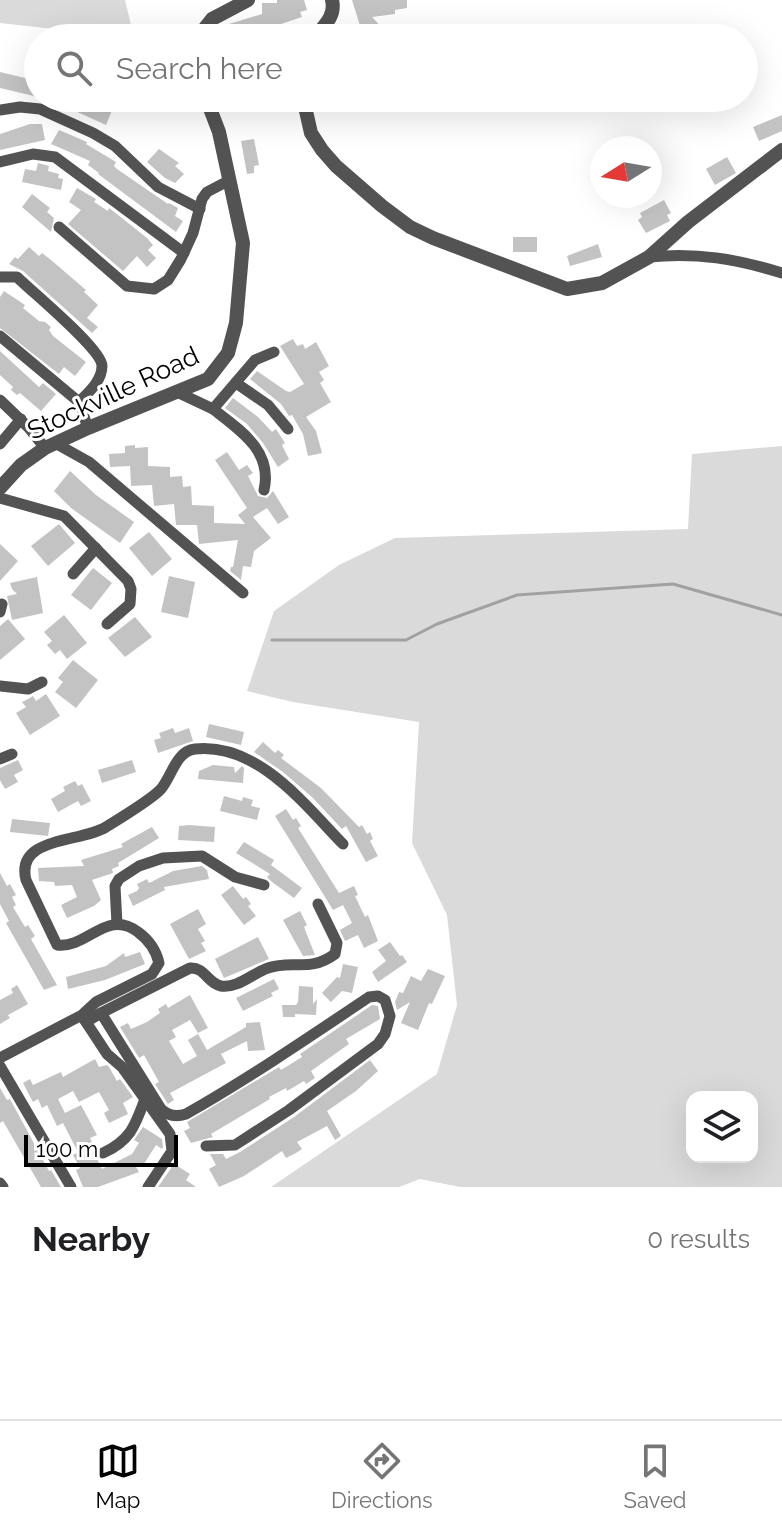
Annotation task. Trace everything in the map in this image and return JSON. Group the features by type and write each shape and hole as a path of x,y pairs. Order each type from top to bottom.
{"street":[{"path":"208,24 248,0"},
{"path":"326,24 331,18 332,0"},
{"path":"0,110 24,107"},
{"path":"47,112 115,146 158,187 200,209"},
{"name":"Stockville Road","path":"0,488 21,465 50,446 199,384 216,372 228,353 234,335 243,243 219,132 211,112"},
{"path":"306,112 311,133 336,166 410,227 567,289 602,283 649,257 688,222 782,150"},
{"path":"0,162 33,154 55,157 184,253"},
{"path":"59,227 119,280 134,289 154,289 165,283 184,253 202,199 207,192 228,181"},
{"path":"649,257 734,259 782,273"},
{"path":"0,277 17,277 101,360 102,369 97,381 79,402"},
{"path":"0,336 79,402 88,428"},
{"path":"213,409 255,360 274,352"},
{"path":"236,383 268,405 288,429"},
{"path":"177,392 213,409 255,444 266,466 264,490"},
{"path":"0,400 50,446 89,462 243,593"},
{"path":"0,444 21,419"},
{"path":"0,498 59,514 128,581 130,604 107,624"},
{"path":"73,574 96,548"},
{"path":"0,686 28,689 42,682"},
{"path":"84,1019 89,1006 152,974 158,966 157,957 145,937 131,927 117,924 104,926 69,944 57,945 25,877 26,859 38,848 96,833 110,825 157,792 179,758 192,749 233,752 248,758 290,792 343,844"},
{"path":"117,924 115,886 119,879 139,866 163,858 202,856 235,877 264,885"},
{"path":"0,1058 101,1013 190,968 200,969 214,983 225,986 272,967 305,967 323,963 335,954 337,943 318,904"},
{"path":"101,1013 161,1109 176,1116 186,1114 250,1077 281,1053 369,997 378,996 385,1000 389,1022 378,1044 300,1103 235,1145 206,1146"},
{"path":"84,1019 107,1054 122,1067 170,1134 172,1144 169,1157 148,1187"},
{"path":"0,1066 71,1187"},
{"path":"103,1153 126,1139 145,1099"}],"shaded area":[{"path":"0,0 125,0 131,24 24,26 0,23"},
{"path":"782,446 782,1187 460,1187 420,1179 399,1187 271,1187 437,1074 457,1005 447,915 412,843 419,722 293,702 247,691 274,611 339,565 395,538 688,529 692,454"}],"building":[{"path":"277,0 304,0 307,10 300,12 302,17 281,24 229,24 262,14 262,3 277,3"},
{"path":"352,0 407,0 407,8 395,10 395,14 372,17 378,24 359,24"},
{"path":"0,72 24,78 24,94 0,88"},
{"path":"77,112 111,112 106,125"},
{"path":"782,115 782,131 759,141 753,127"},
{"path":"30,124 42,124 45,140 0,150 0,134"},
{"path":"59,130 87,142 116,162 114,166 117,169 178,208 175,216 183,221 176,232 98,174 88,165 90,161 51,144"},
{"path":"254,139 259,165 254,166 254,173 247,174 241,141"},
{"path":"159,149 179,163 175,166 184,174 175,183 147,162"},
{"path":"727,157 736,173 715,185 706,169"},
{"path":"38,163 49,166 48,171 59,174 58,178 63,179 61,190 22,182 25,169 36,171"},
{"path":"77,188 147,238 153,245 148,250 156,258 147,267 137,256 123,271 68,224 81,210 69,202"},
{"path":"32,194 50,208 47,212 54,218 51,232 22,207"},
{"path":"662,201 671,213 667,215 670,221 646,233 638,220 642,217 640,213 649,208 662,208"},
{"path":"513,237 537,237 537,252 513,252"},
{"path":"598,244 602,257 570,266 567,256"},
{"path":"29,247 39,256 42,253 51,260 86,290 84,292 98,305 87,318 98,327 92,333 23,271 9,264"},
{"path":"4,291 25,305 23,308 39,321 51,327 49,330 53,336 86,362 75,376 64,367 59,374 0,328 0,297"},
{"path":"293,339 297,346 303,344 305,349 316,342 329,366 319,372 324,380 320,383 331,402 306,417 316,431 322,453 308,456 303,434 292,415 289,416 281,404 250,379 257,371 290,392 304,384 280,346"},
{"path":"0,351 39,387 43,383 56,394 41,411 20,393 17,395 11,390 13,387 0,375"},
{"path":"233,398 272,432 276,429 285,443 282,445 289,459 278,467 247,424 225,408"},
{"path":"135,445 135,448 148,447 148,466 170,467 170,477 182,476 183,487 191,486 192,505 214,506 214,523 245,524 238,515 247,508 215,460 227,452 239,470 247,465 253,473 248,476 258,496 267,498 273,491 289,517 278,524 267,508 253,517 271,538 254,551 251,567 243,566 241,580 230,571 238,540 199,544 197,525 176,525 174,504 154,506 152,485 131,486 130,466 110,467 109,454 125,453 125,446"},
{"path":"70,471 96,495 134,522 120,543 71,508 54,491"},
{"path":"59,524 75,543 48,566 31,546"},
{"path":"149,532 172,559 152,576 129,548"},
{"path":"0,544 18,561 0,581"},
{"path":"93,568 112,583 91,610 71,595"},
{"path":"169,576 195,582 188,618 161,612"},
{"path":"37,577 43,613 12,620 7,596 17,594 10,583"},
{"path":"64,615 87,643 67,659 60,650 55,654 47,645 52,641 44,632"},
{"path":"135,617 152,637 125,657 108,638"},
{"path":"8,619 25,639 0,660 0,626"},
{"path":"73,660 98,680 76,708 55,692 63,682 58,678"},
{"path":"46,694 60,716 30,735 16,713 26,707 22,702 33,696 36,701"},
{"path":"209,724 244,732 241,745 206,737"},
{"path":"173,728 175,733 189,728 193,741 158,753 154,740 161,738 159,733"},
{"path":"263,742 275,753 278,750 284,755 281,758 321,788 359,827 362,825 367,834 370,832 373,839 370,841 378,856 366,862 346,826 342,829 313,798 254,752"},
{"path":"18,760 23,770 14,775 18,782 5,789 0,780 0,768"},
{"path":"132,760 136,772 102,783 98,770"},
{"path":"213,765 234,767 235,773 242,766 243,783 198,779 199,771"},
{"path":"75,781 78,786 82,784 91,801 81,806 78,801 58,812 51,799"},
{"path":"224,796 242,801 243,797 253,800 251,806 260,808 257,820 220,811"},
{"path":"286,809 293,820 296,818 301,826 298,828 339,893 354,886 358,895 355,896 365,917 368,915 378,941 364,948 358,935 345,941 340,930 352,923 343,905 333,910 275,816"},
{"path":"12,819 50,823 48,836 10,832"},
{"path":"179,826 215,827 214,842 178,840"},
{"path":"152,827 159,838 118,863 119,866 112,869 113,873 92,880 101,900 94,906 67,918 61,905 77,897 72,885 55,886 54,882 39,881 38,868 84,866 81,860 123,847 121,844"},
{"path":"244,842 274,860 271,865 302,888 294,898 267,877 270,874 236,853"},
{"path":"202,866 207,870 209,879 164,887 165,890 133,906 128,895 137,891 137,884 147,879 149,883 173,871"},
{"path":"0,873 16,895 12,897 16,905 13,907 25,927 28,925 35,936 31,939 57,985 44,990 6,923 9,921 0,904"},
{"path":"233,886 243,899 246,897 251,904 248,906 256,916 244,925 221,895"},
{"path":"198,909 206,924 198,929 205,941 201,943 206,951 189,959 170,924"},
{"path":"300,911 315,955 303,956 283,920"},
{"path":"258,937 269,959 224,978 215,959"},
{"path":"390,942 407,962 378,982 372,972 386,961 378,950"},
{"path":"140,952 145,964 105,980 68,989 66,977 106,966 124,953 125,957"},
{"path":"343,964 358,967 352,993 342,991 331,1002 322,993 337,977 340,978"},
{"path":"428,969 445,976 418,1030 401,1023 410,1002 397,1010 395,1002 411,976 421,981"},
{"path":"274,979 279,989 271,993 273,996 243,1011 236,998"},
{"path":"17,985 28,1004 8,1015 10,1018 0,1024 0,1000 13,993 11,989"},
{"path":"299,986 313,987 313,1004 317,999 316,1015 283,1017 282,1005 296,1005 298,1002"},
{"path":"190,995 208,1028 198,1033 190,1020 172,1030 176,1037 169,1041 183,1064 197,1056 188,1040 198,1034 207,1050 246,1027 246,1023 260,1022 265,1050 248,1051 247,1041 221,1054 226,1063 170,1093 174,1100 168,1104 155,1084 159,1082 144,1055 139,1058 120,1027 128,1023 131,1029 147,1022 160,1013 158,1009 166,1004 168,1008"},
{"path":"372,1005 378,1006 380,1019 346,1039 349,1044 311,1071 315,1078 269,1097 211,1134 213,1137 191,1143 184,1131 190,1128 187,1122 279,1067 281,1070 302,1057 300,1054"},
{"path":"95,1059 99,1067 109,1067 117,1081 120,1079 133,1097 123,1103 128,1114 109,1123 104,1113 109,1110 99,1092 79,1102 73,1091 58,1099 65,1113 81,1105 97,1135 90,1138 91,1146 102,1169 132,1154 139,1143 134,1140 143,1127 162,1139 163,1147 156,1145 144,1164 136,1167 139,1172 98,1187 83,1187 76,1170 80,1168 73,1155 78,1152 63,1123 57,1126 47,1105 42,1108 38,1099 33,1102 23,1083 30,1079 33,1085 61,1072 63,1077"},
{"path":"370,1060 378,1071 327,1111 341,1136 335,1140 327,1126 297,1142 302,1149 296,1153 286,1158 282,1151 244,1176 219,1187 209,1169 216,1165 210,1154 223,1154 226,1159 240,1152 294,1117"},
{"path":"0,1088 7,1100 10,1099 61,1187 41,1187 3,1121 0,1123"},
{"path":"174,1164 190,1174 186,1180 196,1187 158,1187"}],"waterway":[{"path":"272,640 406,640 437,624 517,595 673,584 782,615"}]}
